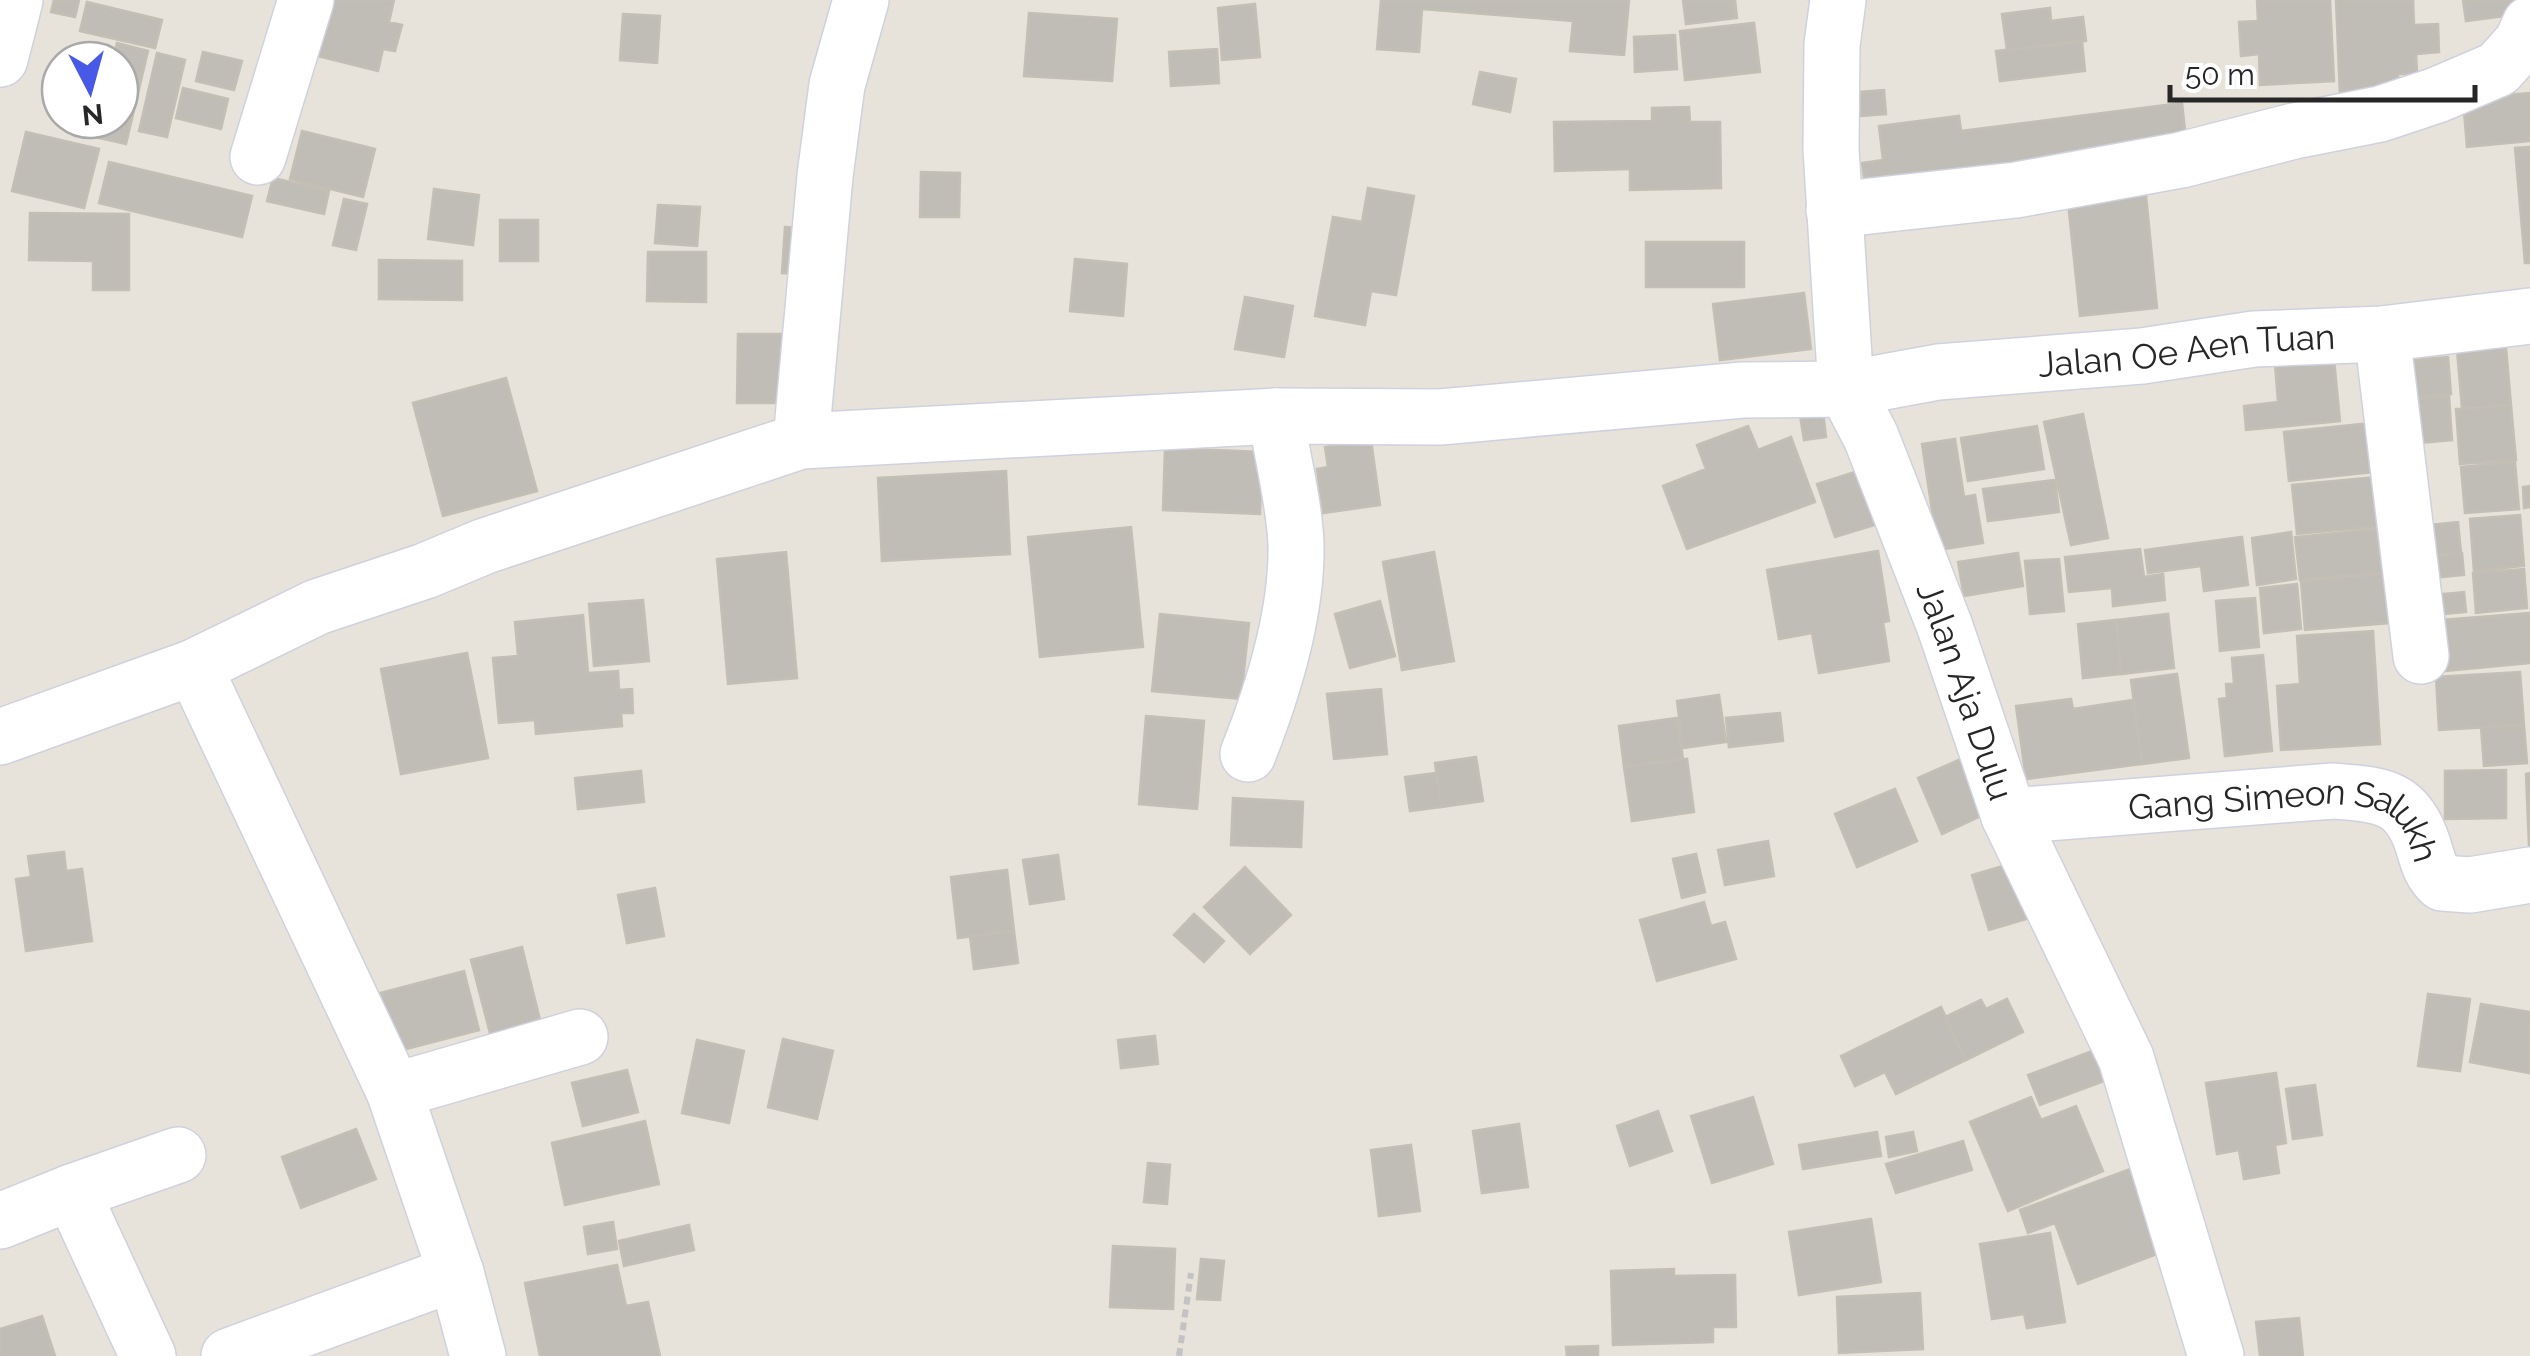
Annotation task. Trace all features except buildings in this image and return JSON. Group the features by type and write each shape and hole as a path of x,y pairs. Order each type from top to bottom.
{"street":[{"path":"0,59 15,0"},
{"path":"258,157 306,0"},
{"path":"801,441 837,85 861,0"},
{"name":"Jalan Aja Dulu","path":"1838,0 1832,45 1831,149 1846,389 1870,437 1945,627 2009,816 2126,1058 2216,1356"},
{"path":"1834,210 2016,190 2181,160 2380,114 2437,96 2498,68 2522,42 2530,24"},
{"name":"Jalan Oe Aen Tuan","path":"0,737 194,667 317,607 801,441 1276,416 1440,417 1743,390 1846,389 1938,372 2142,356 2254,339 2382,334 2530,316"},
{"path":"2382,334 2421,656"},
{"path":"1248,754 1272,693 1289,608 1296,545 1276,416"},
{"path":"194,667 394,1091 466,1313"},
{"name":"Gang Simeon Salukh","path":"2009,816 2333,791 2380,794 2394,800 2410,816 2418,828 2430,868 2442,883 2470,885 2530,874"},
{"path":"394,1091 580,1037"},
{"path":"0,1221 178,1155"},
{"path":"72,1192 148,1356"},
{"path":"229,1356 466,1313"},
{"path":"295,1356 466,1313"}],"path":[{"path":"1179,1356 1191,1273"}]}
